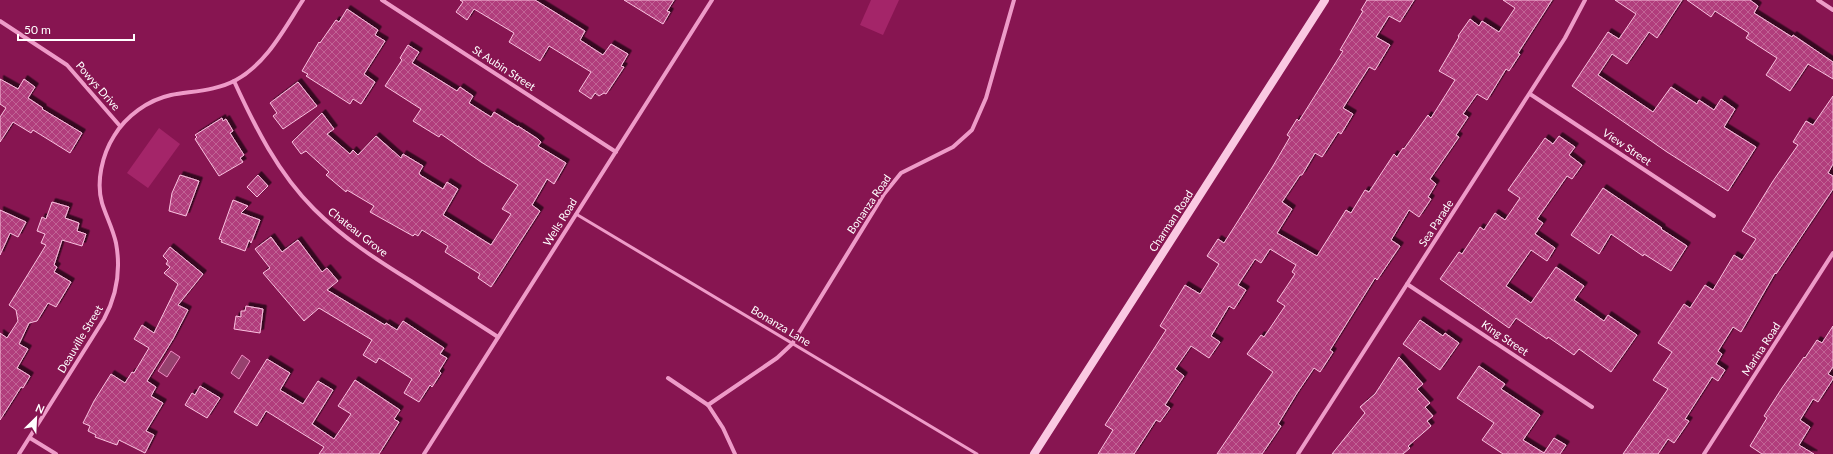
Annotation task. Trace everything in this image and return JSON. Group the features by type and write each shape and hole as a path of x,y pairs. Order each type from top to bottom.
{"main road":[{"name":"Charman Road","path":"1034,454 1325,0"}],"street":[{"name":"Deauville Street","path":"19,454 101,325 113,299 118,276 118,253 116,242 102,202 100,180 104,156 120,126 139,109 161,98 214,88 234,81 246,74 263,59 303,0"},
{"name":"St Aubin Street","path":"382,0 616,152"},
{"name":"Wells Road","path":"424,454 712,0"},
{"name":"Bonanza Road","path":"708,405 777,358 792,344 884,194 901,173 953,147 972,130 986,98 1014,0"},
{"name":"Sea Parade","path":"1298,454 1573,26 1584,0"},
{"path":"1818,0 1833,10"},
{"name":"Powys Drive","path":"0,20 67,65 120,126"},
{"name":"Chateau Grove","path":"234,81 253,123 280,167 313,208 337,231 376,259 498,337"},
{"name":"View Street","path":"1530,94 1714,216"},
{"name":"Marina Road","path":"1704,454 1833,253"},
{"name":"King Street","path":"1407,284 1592,407"},
{"path":"668,378 708,405 723,428 735,454"},
{"path":"30,438 56,454"}],"lane":[{"name":"Bonanza Lane","path":"576,214 977,454"}],"shaded area":[{"path":"871,0 899,0 883,35 860,25"},
{"path":"159,128 180,144 148,188 127,173"},
{"path":"171,351 180,357 167,377 158,371"},
{"path":"242,355 250,361 239,379 231,373"}],"building":[{"path":"460,0 535,0 585,31 580,40 603,55 611,44 628,54 621,66 624,67 606,94 604,93 599,96 595,93 591,99 579,91 591,72 549,46 540,61 509,42 514,33 474,9 467,20 456,12 463,2"},
{"path":"624,0 674,0 667,11 670,12 663,24"},
{"path":"1367,0 1414,0 1400,22 1389,16 1376,37 1390,45 1375,70 1369,67 1343,108 1353,114 1341,134 1338,132 1322,157 1315,153 1302,175 1300,175 1282,202 1292,209 1277,233 1317,256 1346,210 1351,213 1365,190 1369,192 1394,154 1397,157 1403,148 1404,149 1428,115 1431,118 1455,80 1439,71 1459,37 1458,36 1470,19 1479,26 1482,21 1499,32 1515,8 1503,0 1552,0 1518,53 1520,54 1509,71 1506,69 1487,100 1477,94 1463,114 1468,117 1456,135 1459,137 1430,179 1436,184 1428,197 1431,199 1419,217 1409,210 1391,240 1400,246 1377,280 1375,278 1330,350 1333,352 1320,372 1314,368 1297,393 1278,424 1281,426 1262,454 1217,454 1273,372 1247,354 1261,335 1264,337 1285,306 1277,301 1295,274 1292,272 1296,265 1270,249 1261,263 1255,259 1238,285 1246,290 1234,309 1229,306 1211,336 1220,342 1209,358 1191,346 1175,369 1184,376 1165,405 1170,408 1160,422 1156,420 1134,454 1098,454 1113,430 1105,425 1166,330 1160,326 1185,285 1200,294 1219,264 1207,256 1218,239 1224,243 1273,166 1290,137 1287,135 1297,119 1299,121 1343,51 1340,50 1363,11 1361,10"},
{"path":"1615,0 1682,0 1657,38 1649,32 1627,64 1612,54 1598,75 1653,112 1671,87 1697,104 1699,100 1714,110 1721,99 1735,109 1724,127 1756,147 1728,191 1667,152 1572,86 1608,32 1619,39 1636,14"},
{"path":"1687,0 1750,0 1758,6 1754,13 1792,37 1793,35 1833,62 1833,79 1808,64 1790,91 1766,75 1777,58 1746,38 1749,33 1715,11 1711,17"},
{"path":"347,9 378,30 375,35 385,41 364,74 375,82 361,104 353,99 350,104 306,76 308,74 302,71 319,42 320,43 336,20 339,22"},
{"path":"408,45 419,52 412,63 457,91 460,87 473,96 469,103 491,117 494,112 518,126 541,142 538,146 566,163 554,184 547,179 532,205 540,211 491,287 478,278 480,274 445,252 448,246 422,230 418,236 415,234 413,236 370,212 374,206 347,190 346,192 326,175 329,172 306,151 301,154 292,142 322,113 334,129 327,134 350,154 353,150 358,155 376,136 401,158 403,154 423,166 419,173 420,175 443,189 447,182 458,189 443,215 491,245 511,214 502,209 518,185 481,162 441,134 439,137 413,121 421,109 385,86 402,60 400,58"},
{"path":"0,79 18,89 24,79 35,87 28,98 43,108 42,109 82,133 70,153 33,130 31,133 13,122 0,142 0,117 6,108 0,104"},
{"path":"298,82 317,106 283,129 273,116 277,113 270,103"},
{"path":"1833,96 1833,164 1828,173 1833,176 1833,189 1776,274 1775,273 1741,332 1733,327 1718,351 1722,354 1716,364 1725,370 1718,381 1712,377 1685,419 1689,421 1674,443 1668,439 1658,454 1623,454 1668,389 1653,380 1672,352 1658,343 1684,304 1690,308 1705,285 1713,290 1734,255 1742,260 1756,239 1742,231 1773,181 1798,145 1793,142 1806,121 1813,125"},
{"path":"222,118 223,121 226,119 233,131 230,133 244,155 240,158 243,162 219,176 195,139 197,137 195,135"},
{"path":"1559,136 1575,147 1569,155 1582,165 1572,179 1567,176 1537,219 1543,223 1535,234 1555,248 1547,261 1531,250 1506,286 1531,303 1556,267 1584,286 1574,300 1604,321 1608,315 1637,335 1611,372 1579,349 1574,355 1516,318 1509,328 1440,279 1459,252 1462,254 1480,227 1484,230 1495,213 1505,220 1520,198 1508,190 1545,138 1553,144"},
{"path":"180,175 199,181 186,216 169,211 172,193"},
{"path":"258,175 268,186 257,197 247,187"},
{"path":"1603,188 1687,246 1671,271 1644,254 1643,256 1611,234 1599,254 1571,235"},
{"path":"233,200 248,206 241,213 260,220 251,243 249,240 245,251 221,242 222,240 219,239"},
{"path":"52,202 69,207 65,218 79,223 77,231 86,234 82,246 62,240 54,265 57,267 54,272 71,282 56,307 48,303 37,321 29,323 19,344 28,349 17,368 30,376 23,388 21,387 0,420 0,333 7,338 18,321 16,310 9,305 46,245 41,243 45,234 37,231 42,217 46,219"},
{"path":"0,210 26,222 18,237 10,233 0,255"},
{"path":"271,237 282,252 298,240 322,272 327,268 338,281 327,290 385,325 386,323 397,330 403,321 444,348 440,354 447,358 439,371 441,373 432,387 430,385 419,402 404,393 412,379 379,358 376,363 363,355 372,340 319,308 304,321 263,273 270,268 255,249"},
{"path":"170,247 203,274 178,305 188,310 173,339 147,381 156,387 151,396 163,403 146,431 154,435 145,453 119,440 117,445 95,437 96,435 88,431 90,426 83,423 94,401 111,374 125,383 132,372 134,373 149,348 134,339 142,325 154,333 178,284 164,273 170,267 166,264 168,261 163,256"},
{"path":"246,306 263,309 260,333 234,329 236,316 241,317 241,311 245,311"},
{"path":"1420,320 1443,336 1445,333 1459,343 1440,370 1403,344"},
{"path":"1833,326 1833,367 1828,374 1833,377 1833,379 1818,402 1813,399 1800,420 1810,427 1799,445 1814,454 1762,454 1750,446 1767,418 1764,416 1782,388 1817,340 1822,343"},
{"path":"1399,357 1423,384 1417,389 1430,403 1425,407 1433,416 1427,421 1431,426 1408,446 1410,448 1403,454 1332,454 1365,413 1360,407 1375,394"},
{"path":"267,359 290,373 280,390 303,404 318,381 333,390 312,424 334,439 351,414 338,406 355,380 400,410 394,419 399,422 379,454 319,454 324,447 266,411 257,426 234,412"},
{"path":"1479,366 1505,384 1501,389 1540,415 1523,440 1544,453 1554,438 1566,445 1560,454 1503,454 1482,440 1494,423 1457,398"},
{"path":"200,386 220,398 207,418 185,405 192,393 195,395"}]}
